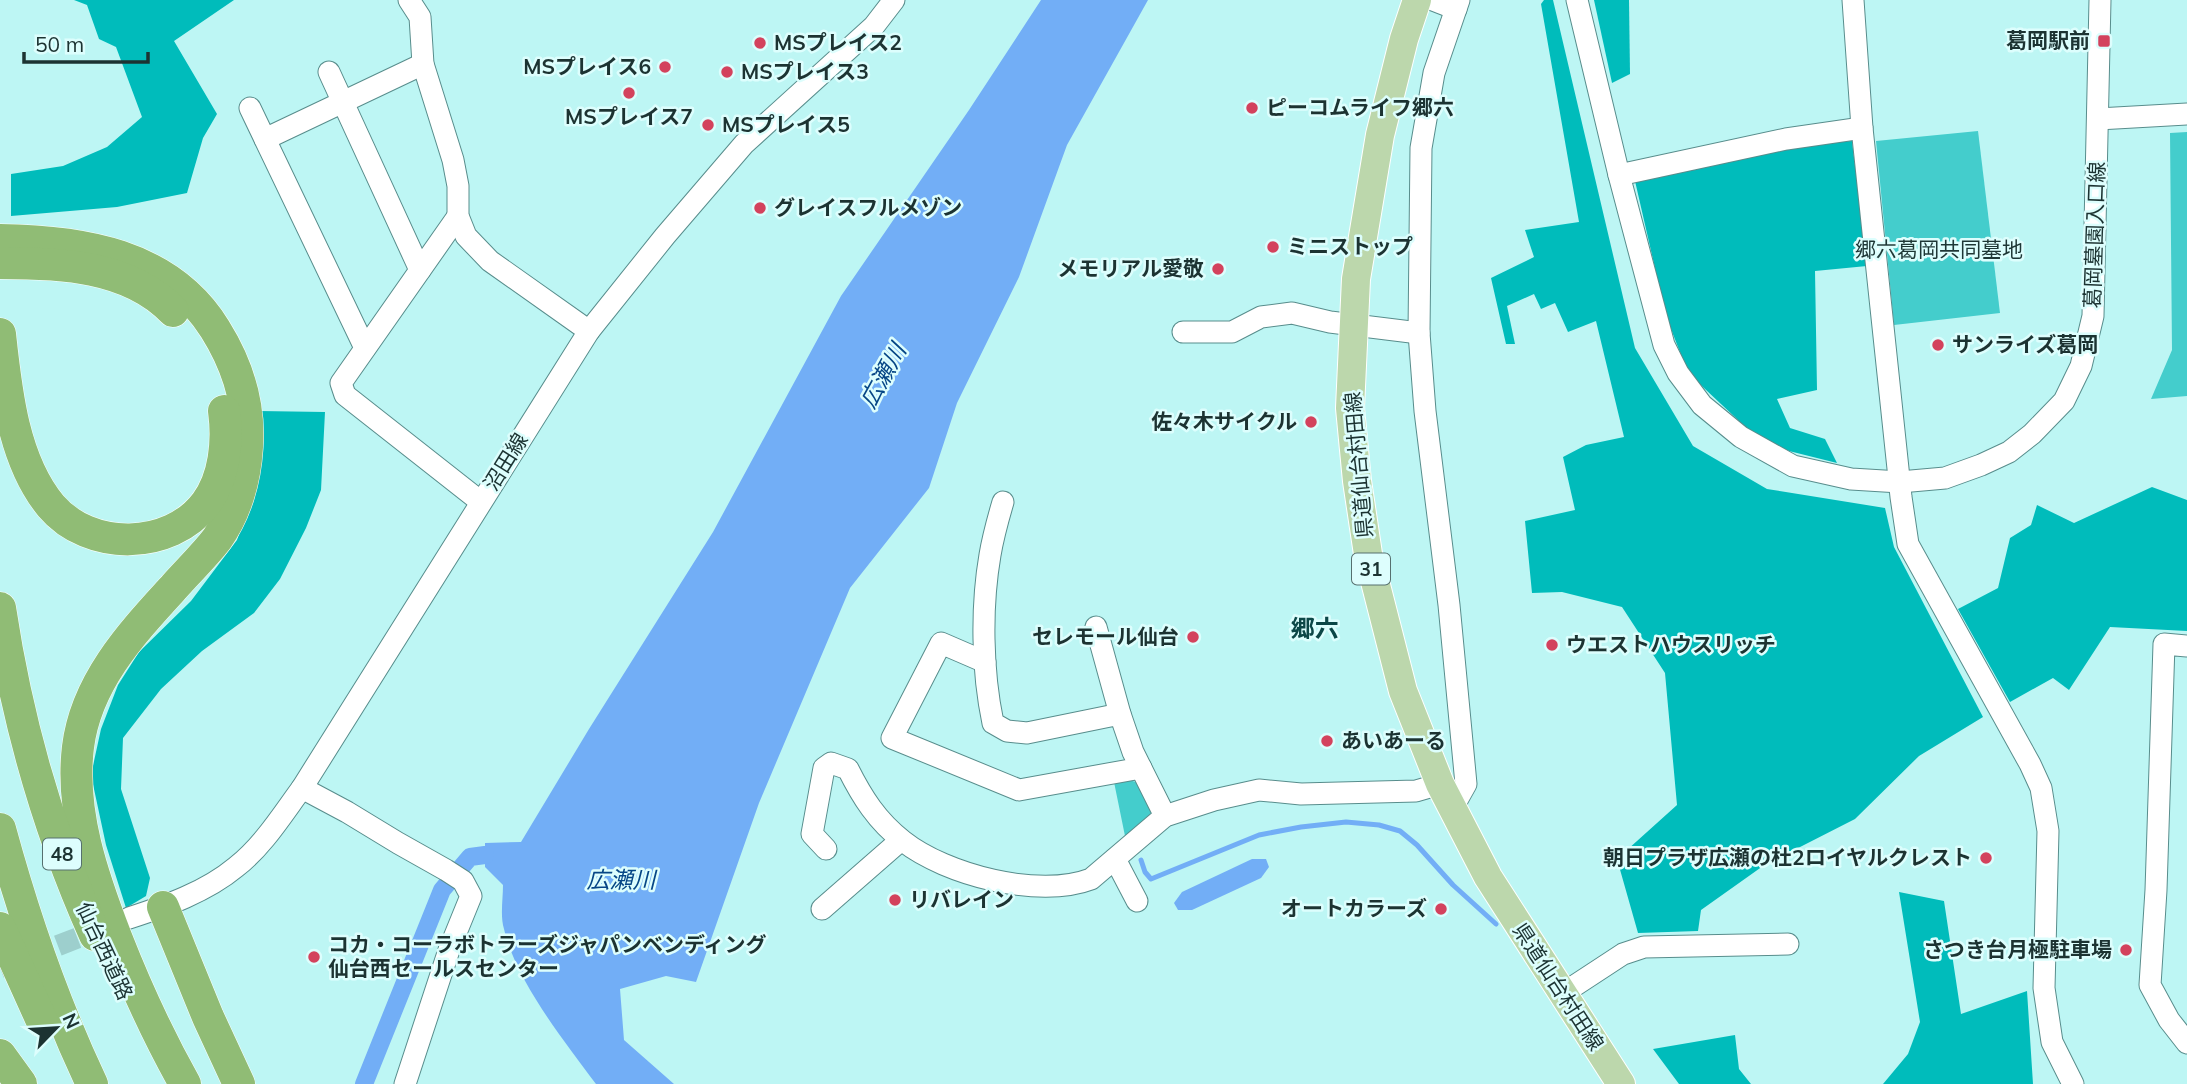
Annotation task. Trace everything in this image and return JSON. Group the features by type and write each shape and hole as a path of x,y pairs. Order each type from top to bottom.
{"highway":[{"path":"14,252 86,246 142,263 189,296 210,320 226,347 238,376 245,405 248,433 246,461 232,513 217,539 122,647 106,670 84,718 78,747 76,777 79,808 94,875 142,1002 185,1084"},
{"path":"0,334 19,444 39,488 51,506 67,521 89,533 110,539 131,540 152,537 173,529 190,518 206,502 218,480 227,430 216,376 189,328 169,307 145,290 120,278 14,252"},
{"name":"仙台西道路","path":"0,608 6,650 24,731 46,810 76,891 114,975 172,1084"},
{"name":"48","path":"0,829 20,905 45,976 92,1084"},
{"path":"163,907 239,1084"},
{"path":"0,928 36,1009 76,1084"},
{"path":"0,1055 21,1084"}],"main road":[{"name":"県道仙台村田線","path":"1418,0 1404,39 1380,135 1356,279 1350,408 1367,554 1403,691 1446,796 1488,877 1621,1084"}],"street":[{"path":"409,0 419,17 423,64 453,160 458,186 458,216 466,236 490,261 589,331"},
{"name":"沼田線","path":"129,918 163,907 208,885 236,867 265,838 302,788 589,331 665,236 744,144 874,26 894,0"},
{"path":"826,849 812,834 824,768 831,763 848,769 867,805 901,840 932,861 1013,886 1078,884 1091,879 1165,816 1214,800 1259,790 1301,794 1416,791 1446,796 1466,784 1449,605 1425,411 1419,332 1421,148 1434,73 1457,4 1433,0"},
{"name":"葛岡墓園入口線","path":"1577,0 1664,345 1678,373 1702,405 1741,438 1794,466 1851,479 1900,482 1945,478 2009,452 2032,434 2064,401 2081,366 2093,317 2100,0"},
{"path":"1853,0 1862,128 1908,544 2041,788 2048,831 2044,988 2052,1042 2074,1084"},
{"path":"265,139 423,64"},
{"path":"329,72 420,270"},
{"path":"250,108 365,348"},
{"path":"2098,119 2187,114"},
{"path":"1619,175 1786,139 1862,128"},
{"path":"458,216 341,383 345,395 481,502"},
{"path":"1183,332 1232,332 1261,317 1292,313 1353,326 1419,332"},
{"path":"1003,502 989,556 984,628 985,662 993,723 1007,731 1027,733 1120,714"},
{"path":"1096,627 1120,714 1141,768 1165,816"},
{"path":"985,662 941,643 892,738 1019,790 1141,768"},
{"path":"2187,646 2164,644 2150,985 2169,1020 2187,1043"},
{"path":"302,788 455,876 471,896 449,950 405,1084"},
{"path":"822,909 901,840"},
{"path":"1115,859 1136,901"},
{"path":"1562,994 1623,954 1644,947 1788,944"}],"green space":[{"name":"郷六葛岡共同墓地","path":"1978,131 2000,313 1894,325 1876,141"},
{"path":"2187,132 2187,396 2151,399 2172,350 2170,133"},
{"path":"1129,780 1143,784 1155,805 1146,819 1125,836 1114,782"}],"shaded area":[{"path":"74,0 234,0 174,41 217,114 203,138 187,193 117,207 11,216 11,174 63,166 107,147 142,117 116,47 99,39 87,5"},
{"path":"1544,0 1553,0 1635,348 1693,446 1767,489 1885,508 1894,547 1983,717 1919,756 1855,819 1763,866 1701,910 1698,931 1638,933 1617,859 1677,805 1665,673 1622,607 1562,592 1532,593 1525,521 1575,510 1563,457 1586,445 1624,437 1596,321 1568,332 1555,303 1541,309 1534,294 1507,306 1515,344 1506,344 1491,278 1534,257 1525,230 1579,222 1541,4"},
{"path":"1594,0 1629,0 1630,74 1612,83"},
{"path":"1852,141 1867,266 1815,271 1817,390 1777,399 1790,428 1825,439 1837,463 1789,451 1755,436 1688,373 1666,316 1635,181 1787,145"},
{"path":"259,411 325,412 321,490 306,528 280,579 254,613 202,651 161,689 123,738 121,789 150,878 146,896 126,908 106,845 91,775 101,729 118,685 139,652 191,601 237,540 254,492"},
{"path":"2152,487 2187,500 2187,631 2110,627 2069,690 2053,678 2010,702 1958,609 1998,588 2010,538 2031,525 2037,505 2074,523"},
{"path":"1899,892 1944,901 1961,1014 2027,991 2033,1084 1883,1084 1908,1054 1920,1022"},
{"path":"1735,1035 1739,1069 1751,1084 1679,1084 1653,1049"}],"water":[{"name":"広瀬川","path":"1041,0 1148,0 1067,145 1019,277 957,403 929,488 850,588 759,803 696,982 666,976 620,989 624,1040 674,1084 596,1084 542,1010 519,969 503,924 503,885 485,867 485,843 521,842 713,532 841,296"},
{"path":"1252,859 1266,859 1269,867 1261,878 1192,910 1178,910 1174,903 1182,892"}],"waterway":[{"path":"1141,860 1151,879 1259,835 1346,822 1379,825 1400,831 1417,845 1453,885 1496,924"},
{"path":"364,1084 442,890 470,857 485,855"}],"tunnel":[{"path":"0,968 106,927"}],"place":[{"name":"葛岡駅前","path":"2104,41"},
{"name":"MSプレイス2","path":"760,43"},
{"name":"MSプレイス6","path":"665,67"},
{"name":"MSプレイス3","path":"727,72"},
{"name":"MSプレイス7","path":"629,93"},
{"name":"ピーコムライフ郷六","path":"1252,108"},
{"name":"MSプレイス5","path":"708,125"},
{"name":"グレイスフルメゾン","path":"760,208"},
{"name":"ミニストップ","path":"1273,247"},
{"name":"メモリアル愛敬","path":"1218,269"},
{"name":"サンライズ葛岡","path":"1938,345"},
{"name":"佐々木サイクル","path":"1311,422"},
{"name":"セレモール仙台","path":"1193,637"},
{"name":"ウエストハウスリッチ","path":"1552,645"},
{"name":"あいあーる","path":"1327,741"},
{"name":"朝日プラザ広瀬の杜2ロイヤルクレスト","path":"1986,858"},
{"name":"リバレイン","path":"895,900"},
{"name":"オートカラーズ","path":"1441,909"},
{"name":"さつき台月極駐車場","path":"2126,950"},
{"name":"コカ・コーラボトラーズジャパンベンディング 仙台西セールスセンター","path":"314,957"}],"district":[{"name":"郷六","path":"1315,629"}]}
